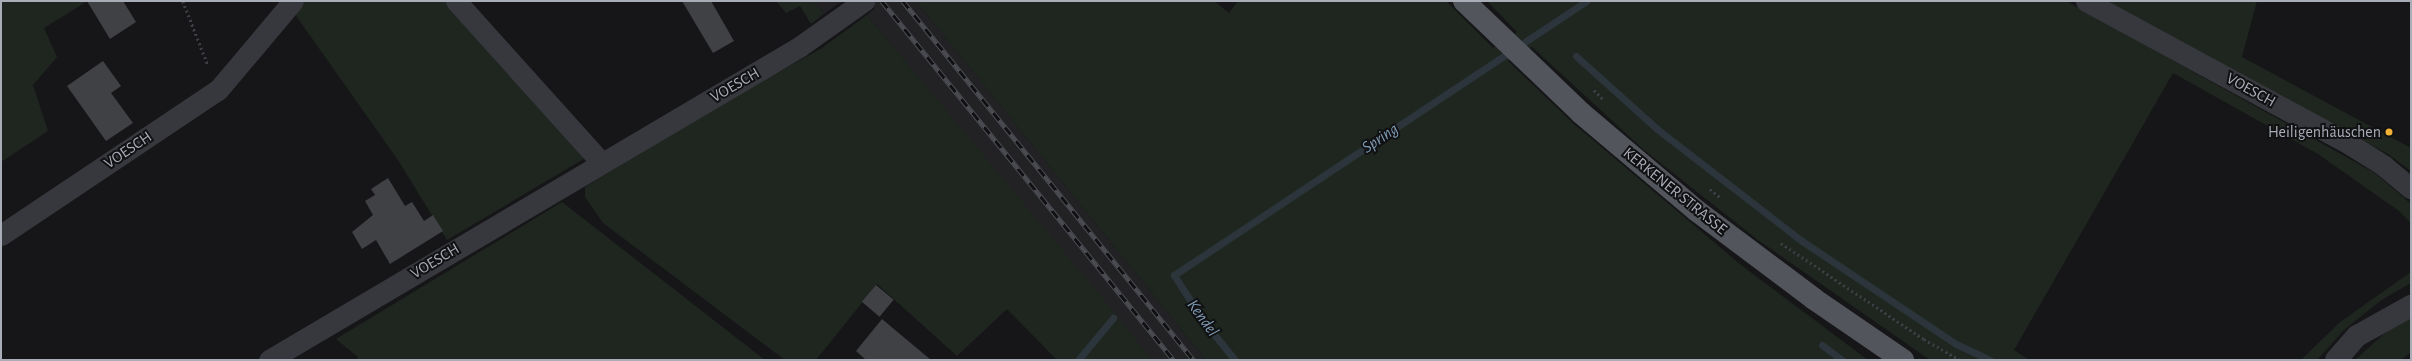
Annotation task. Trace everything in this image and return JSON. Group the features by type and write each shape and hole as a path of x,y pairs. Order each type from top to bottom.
{"main road":[{"name":"KERKENER STRASSE","path":"1464,1 1528,63 1696,211 1814,299 1903,360"}],"street":[{"name":"VOESCH","path":"1,235 218,90 293,1"},
{"path":"456,1 602,163"},
{"name":"VOESCH","path":"269,360 799,47 864,1"},
{"name":"VOESCH","path":"2086,1 2351,145 2384,166 2411,189"},
{"path":"2336,360 2357,336 2411,306"}],"path":[{"path":"182,1 218,90"},
{"path":"1703,184 1728,203"},
{"path":"1779,241 1924,340 1960,360"}],"shaded area":[{"path":"1,1 86,2 44,28 57,57 33,85 48,131 1,162"},
{"path":"304,1 446,1 587,157 447,240 398,160 294,13"},
{"path":"776,1 814,1 824,14 811,24 800,6 786,13"},
{"path":"814,1 842,1 824,14"},
{"path":"868,1 916,1 1206,360 1152,360 867,15 874,9"},
{"path":"916,1 1214,1 1229,13 1238,1 1446,1 1493,48 1517,32 1487,1 2066,1 2375,173 2411,204 2411,223 2399,211 2318,154 2173,73 2014,350 2029,360 1930,360 1758,240 1644,150 1532,47 1508,61 1574,124 1741,265 1868,360 1206,360"},
{"path":"2105,1 2257,1 2242,57 2411,148 2411,171 2388,154"},
{"path":"867,15 1114,312 1152,360 1057,360 1007,309 957,356 877,284 816,360 785,360 603,223 585,197 585,187 723,103 822,48"},
{"path":"562,202 765,360 357,360 358,357 336,339"},
{"path":"2411,272 2411,283 2380,301 2344,330 2317,360 2301,360 2340,322"},
{"path":"2411,316 2411,352 2401,360 2355,360 2396,323"}],"building":[{"path":"87,1 123,1 136,22 110,39"},
{"path":"682,1 711,1 734,41 713,53"},
{"path":"103,61 121,86 111,93 133,123 106,141 67,86"},
{"path":"388,178 405,206 412,202 424,221 433,215 443,231 390,264 376,240 362,249 352,232 373,215 365,201 375,195 371,189"},
{"path":"876,285 894,300 879,317 862,302"},
{"path":"882,319 931,360 866,360 856,351"}],"waterway":[{"name":"Spring","path":"1235,360 1204,322 1174,275 1586,1"},
{"path":"1576,56 1657,129 1802,241 1956,344 1990,360"},
{"name":"Spring","path":"1078,360 1113,318"},
{"path":"1822,345 1842,360"}],"railway":[{"path":"882,1 1174,360"},
{"path":"903,1 1194,360"}],"place":[{"name":"Heiligenhäuschen","path":"2389,132"}],"water label":[{"name":"Kendel","path":"1203,318"}]}
